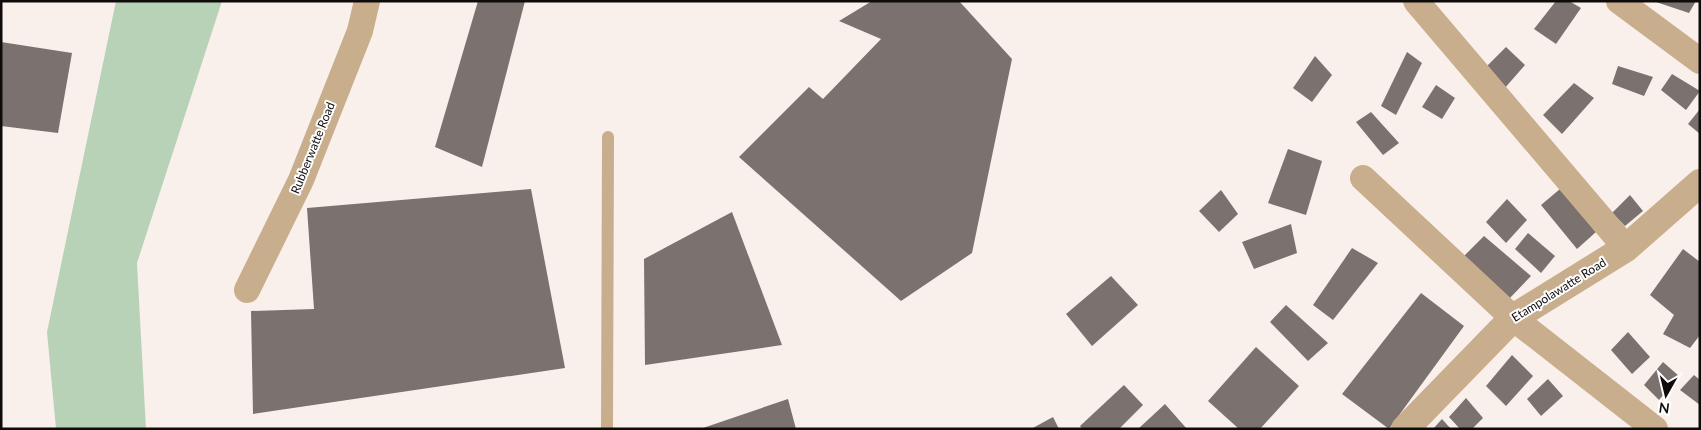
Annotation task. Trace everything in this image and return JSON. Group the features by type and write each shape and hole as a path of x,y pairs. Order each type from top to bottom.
{"street":[{"name":"Rubberwatte Road","path":"247,290 301,180 360,31 367,1"},
{"path":"1416,1 1626,248"},
{"path":"1619,1 1700,61"},
{"path":"1362,178 1513,318 1655,429"},
{"name":"Etampolawatte Road","path":"1406,429 1513,318 1626,248 1700,183"}],"lane":[{"path":"607,429 608,137"}],"green space":[{"path":"116,1 222,1 137,263 146,429 56,429 47,332"}],"building":[{"path":"478,1 525,1 482,167 435,147"},
{"path":"872,1 959,1 1012,59 972,253 901,301 739,157 809,87 823,99 881,39 839,21"},
{"path":"1556,1 1569,1 1581,8 1556,44 1534,29"},
{"path":"1653,1 1696,1 1689,13"},
{"path":"1,42 72,53 58,133 1,126"},
{"path":"1506,47 1525,65 1504,89 1485,68"},
{"path":"1407,52 1422,63 1396,115 1381,106"},
{"path":"1315,56 1332,75 1312,102 1293,88"},
{"path":"1618,66 1653,77 1644,96 1612,84"},
{"path":"1672,74 1700,91 1686,110 1661,90"},
{"path":"1574,83 1594,98 1562,134 1543,115"},
{"path":"1436,85 1455,98 1442,119 1422,107"},
{"path":"1700,109 1700,134 1688,124"},
{"path":"1371,112 1399,143 1383,155 1356,122"},
{"path":"1288,149 1322,161 1306,215 1268,203"},
{"path":"531,189 565,368 253,414 251,311 314,309 307,208"},
{"path":"1560,189 1596,232 1577,249 1541,205"},
{"path":"1221,190 1238,214 1219,232 1199,211"},
{"path":"1630,195 1643,211 1625,226 1612,213"},
{"path":"1507,199 1527,220 1506,243 1486,222"},
{"path":"732,212 782,345 645,365 644,259"},
{"path":"1291,224 1297,253 1254,269 1242,242"},
{"path":"1528,233 1555,256 1541,273 1515,249"},
{"path":"1484,236 1531,276 1508,300 1463,257"},
{"path":"1352,248 1378,263 1333,320 1313,305"},
{"path":"1683,249 1700,262 1700,335 1690,348 1663,334 1674,315 1650,295"},
{"path":"1111,276 1138,305 1092,346 1066,314"},
{"path":"1421,293 1464,326 1389,429 1342,394"},
{"path":"1286,305 1328,343 1308,361 1270,322"},
{"path":"1628,332 1650,357 1632,374 1611,350"},
{"path":"1256,347 1299,386 1260,429 1239,429 1208,401"},
{"path":"1512,355 1533,376 1506,406 1486,386"},
{"path":"1663,362 1679,376 1659,400 1644,385"},
{"path":"1694,375 1700,380 1700,405 1680,390"},
{"path":"1548,379 1563,396 1541,416 1527,399"},
{"path":"1124,385 1143,405 1119,429 1082,429 1080,426"},
{"path":"1466,398 1483,418 1472,429 1460,429 1449,417"},
{"path":"788,399 796,429 703,429 703,428"},
{"path":"1165,404 1187,429 1138,429"},
{"path":"1053,417 1059,429 1031,429"},
{"path":"1442,419 1451,429 1433,429"}]}
